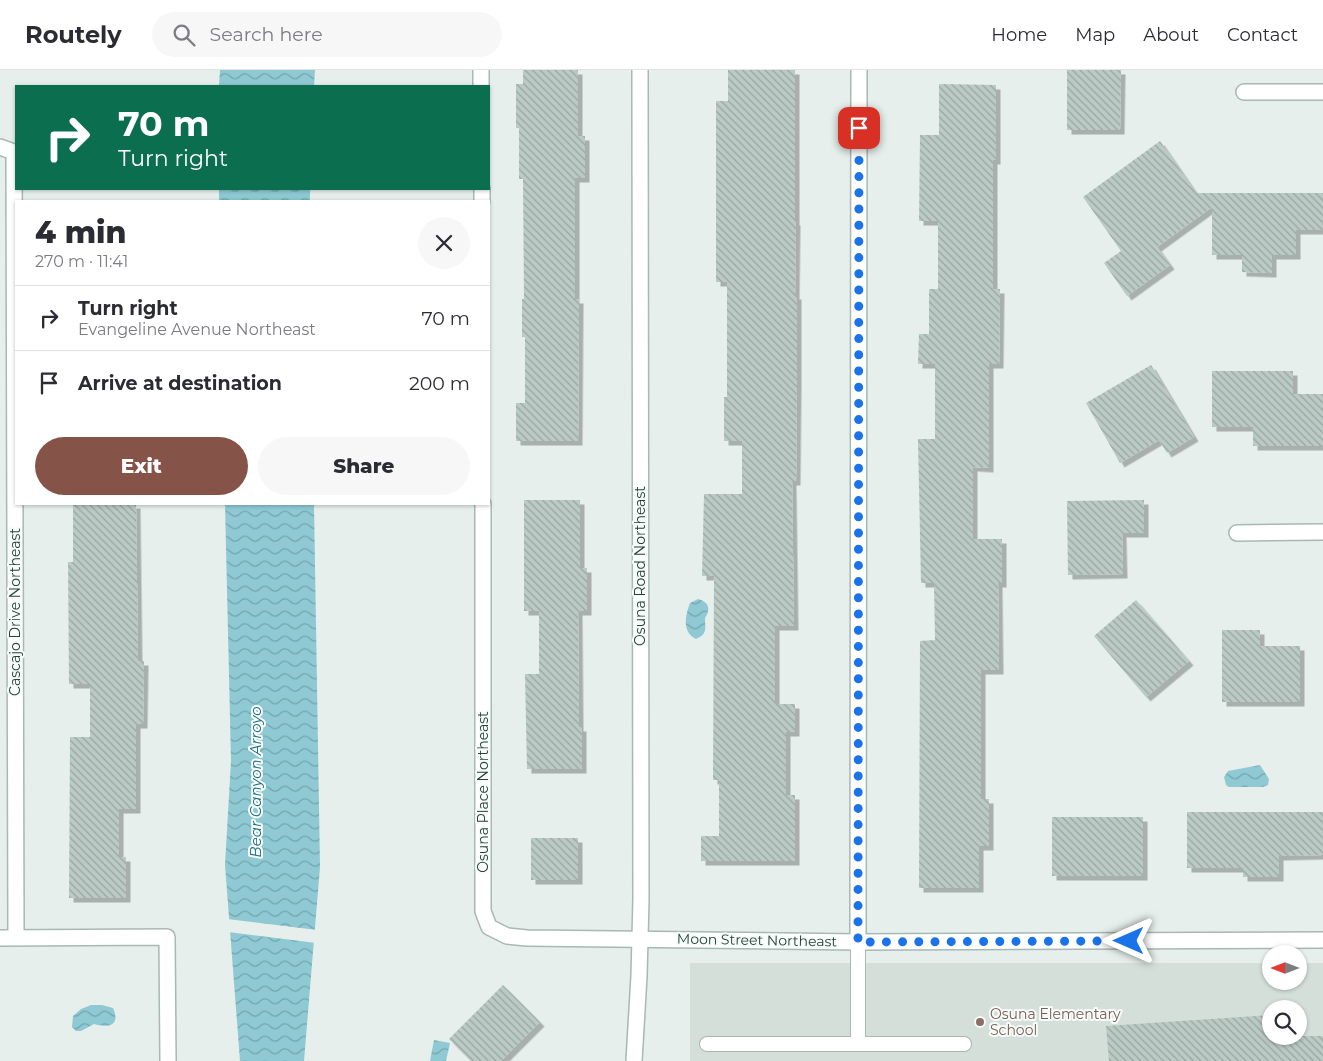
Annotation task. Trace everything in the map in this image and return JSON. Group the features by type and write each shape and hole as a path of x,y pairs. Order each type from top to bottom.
{"street":[{"path":"481,70 481,85"},
{"name":"Osuna Road Northeast","path":"634,1061 640,939 640,70"},
{"path":"858,942 859,70"},
{"path":"1244,92 1323,92"},
{"name":"Cascajo Drive Northeast","path":"0,147 14,152 16,937"},
{"name":"Osuna Place Northeast","path":"483,505 483,911 489,927 507,936 527,938 640,939"},
{"path":"1237,533 1323,532"},
{"path":"0,938 167,937 168,1061"},
{"name":"Moon Street Northeast","path":"640,939 858,942 1323,940"}],"lane":[{"path":"858,942 858,1042"},
{"path":"707,1044 858,1042 964,1044"}],"shaded area":[{"name":"Osuna Elementary School","path":"690,963 1262,963 1262,990 1308,990 1308,963 1323,963 1323,1061 690,1061"}],"water":[{"path":"220,70 315,70 314,85 219,85"},
{"path":"219,190 310,190 310,200 219,200"},
{"name":"Bear Canyon Arroyo","path":"225,505 314,505 320,867 304,1061 240,1061 225,865 231,761"},
{"path":"698,599 707,604 708,612 705,618 704,633 696,639 688,632 686,618 690,603"},
{"path":"1260,765 1269,779 1268,785 1263,787 1229,787 1226,785 1224,777 1228,771"},
{"path":"91,1005 113,1008 115,1014 114,1022 104,1026 94,1024 81,1031 76,1031 72,1027 73,1016 81,1009"},
{"path":"434,1040 450,1043 446,1061 430,1061"}],"pier":[{"path":"227,919 317,930 316,943 228,932"}],"building":[{"path":"523,70 578,70 578,136 585,136 585,178 575,178 575,299 579,299 578,441 516,441 516,403 525,403 525,337 522,337 522,299 524,299 523,179 519,179 519,128 516,128 516,84 523,84"},
{"path":"728,70 795,70 797,382 796,481 792,481 794,626 775,626 775,704 795,704 795,732 786,732 786,795 795,795 795,861 701,861 701,836 719,836 719,780 713,780 714,576 702,576 704,494 742,494 742,441 724,441 724,397 727,397 727,282 716,282 716,101 728,101"},
{"path":"1067,70 1121,70 1120,130 1067,130"},
{"path":"939,84 996,85 996,160 993,160 993,289 1000,289 999,364 989,364 989,468 973,467 973,539 1002,539 1002,583 998,583 999,670 981,670 981,799 989,799 989,846 979,846 979,888 919,888 920,641 935,640 934,583 921,583 918,439 935,439 935,364 918,364 919,334 929,334 929,289 938,289 938,221 919,221 920,135 939,135"},
{"path":"1160,141 1196,193 1323,193 1323,230 1296,230 1296,255 1272,255 1272,273 1242,272 1242,255 1212,255 1212,207 1157,247 1170,265 1127,296 1104,263 1121,251 1083,197"},
{"path":"1151,365 1194,437 1167,453 1159,440 1120,463 1086,403"},
{"path":"1212,371 1293,371 1293,394 1323,394 1323,446 1253,446 1253,427 1212,427"},
{"path":"524,500 580,500 580,568 587,568 587,611 578,611 579,727 582,727 582,769 527,769 525,674 539,674 539,611 524,611"},
{"path":"1144,500 1144,533 1122,533 1123,574 1068,575 1067,501"},
{"path":"73,505 136,505 138,661 144,661 143,724 136,724 136,809 119,809 119,857 126,857 126,898 69,898 70,737 90,737 90,684 69,684 68,562 73,562"},
{"path":"1136,600 1189,661 1146,697 1094,636"},
{"path":"1222,630 1260,630 1260,646 1300,646 1300,702 1222,702"},
{"path":"1187,812 1323,812 1323,855 1279,856 1279,877 1243,877 1243,868 1187,868"},
{"path":"1052,817 1143,817 1143,876 1052,876"},
{"path":"531,838 578,838 578,880 531,880"},
{"path":"503,985 540,1022 501,1061 471,1061 449,1039"},
{"path":"1262,1016 1262,1045 1307,1045 1307,1036 1323,1036 1323,1061 1109,1061 1106,1026"}],"place":[{"name":"Osuna Elementary School","path":"980,1022"}],"route":[{"path":"859,128 858,942 1129,941"}]}
